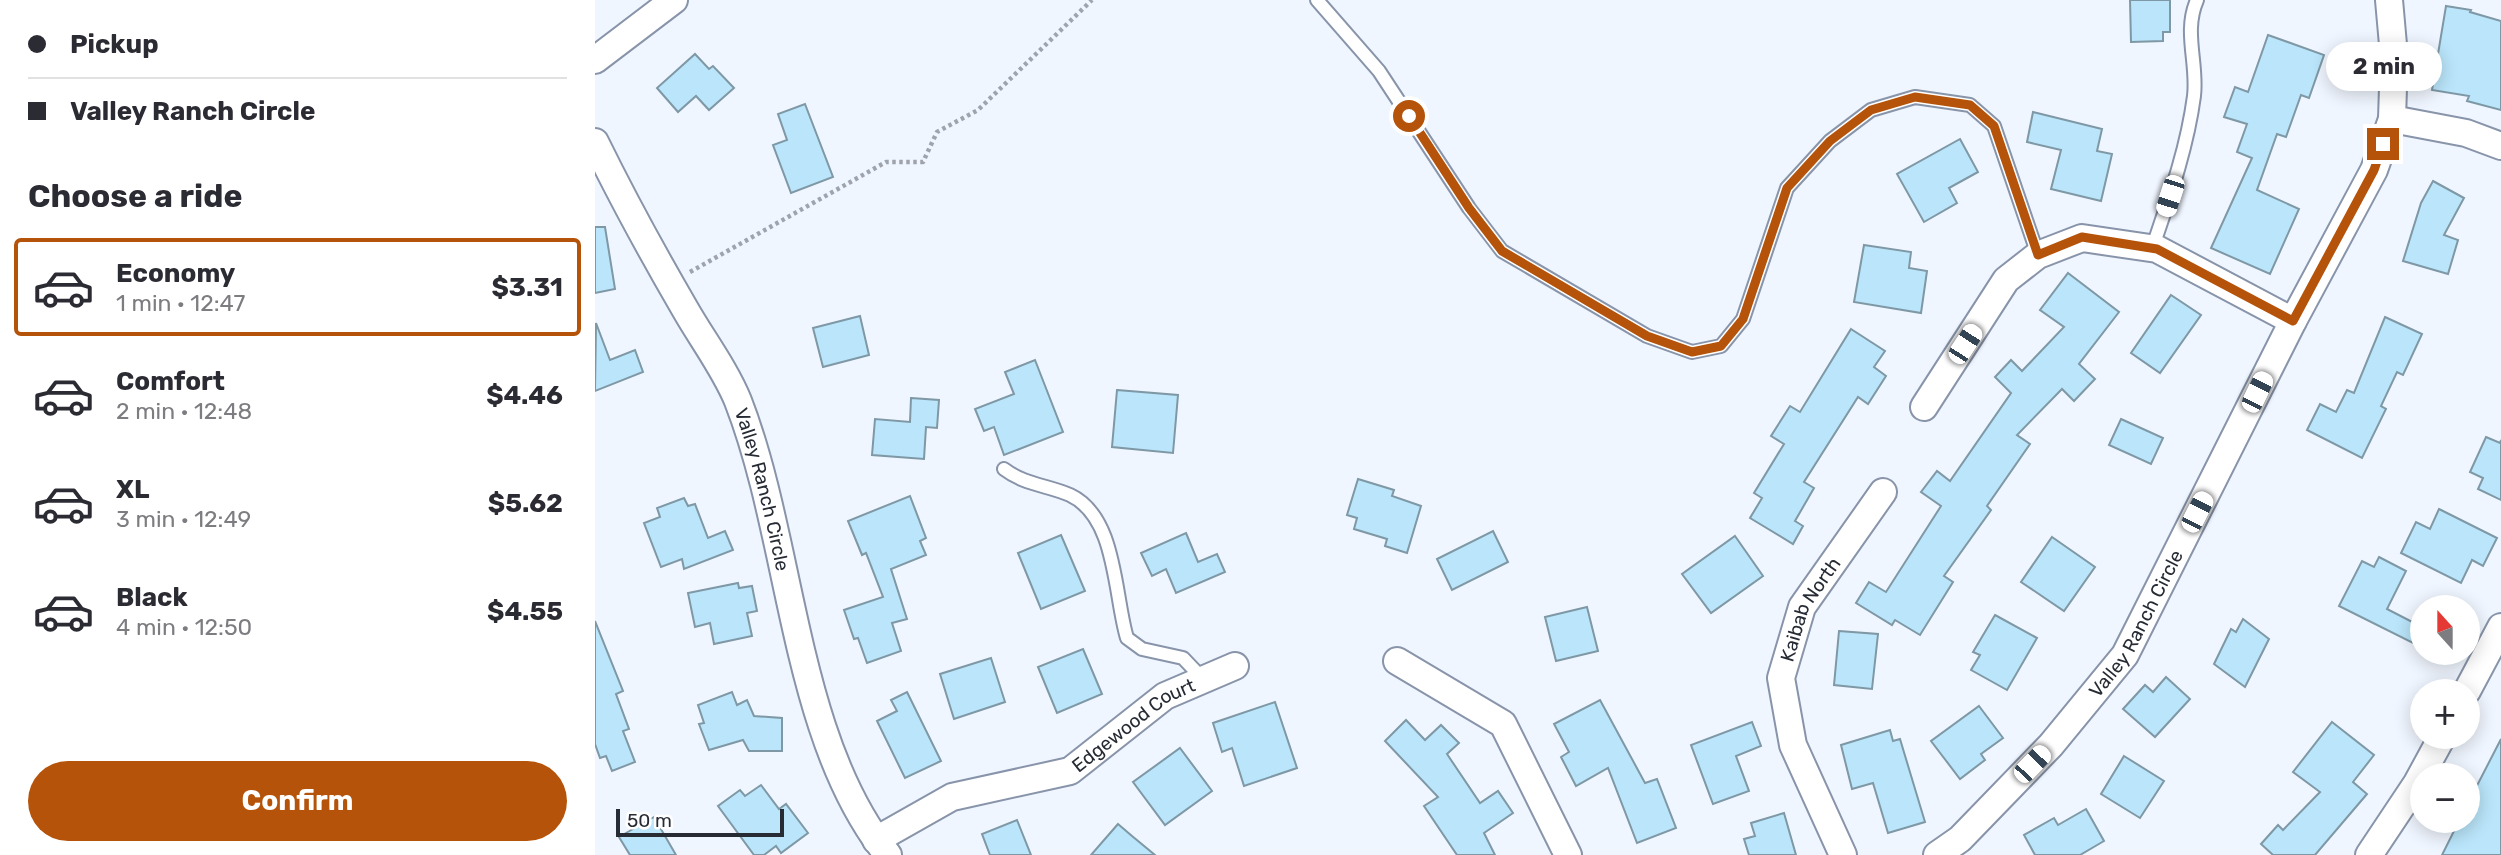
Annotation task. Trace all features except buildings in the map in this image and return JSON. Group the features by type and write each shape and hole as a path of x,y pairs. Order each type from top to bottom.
{"street":[{"path":"595,60 674,0"},
{"name":"Valley Ranch Circle","path":"1937,855 1960,839 2051,745 2125,655 2293,321 2374,170 2392,118 2394,56 2389,0"},
{"path":"2392,118 2466,133 2501,146"},
{"name":"Valley Ranch Circle","path":"595,142 636,227 737,399 766,484 811,683 832,760 882,848"},
{"path":"1924,407 2006,280 2038,255 2082,237 2152,249 2293,321"},
{"name":"Kaibab North","path":"1843,855 1793,745 1781,678 1802,607 1884,492"},
{"path":"2473,679 2501,627"},
{"path":"1397,661 1503,724 1568,855"},
{"name":"Edgewood Court","path":"882,848 952,797 1070,771 1165,696 1235,666"},
{"path":"2369,855 2417,783 2435,749"}],"lane":[{"path":"1317,0 1379,71 1469,208 1502,251 1647,336 1692,352 1721,346 1743,319 1787,188 1830,141 1871,110 1915,97 1970,105 1994,126 2038,255"},
{"path":"2152,249 2178,169 2194,94 2189,30 2197,0"},
{"path":"1005,469 1020,481 1069,495 1082,503 1105,538 1126,638 1142,649 1182,658 1203,679"}],"path":[{"path":"670,284 886,162 923,162 937,132 978,110 1092,0"}],"route":[{"path":"1409,116 1469,208 1502,251 1647,336 1692,352 1721,346 1743,319 1787,188 1830,141 1871,110 1915,97 1970,105 1994,126 2038,255 2082,237 2157,249 2293,321 2374,170 2383,144"}]}
